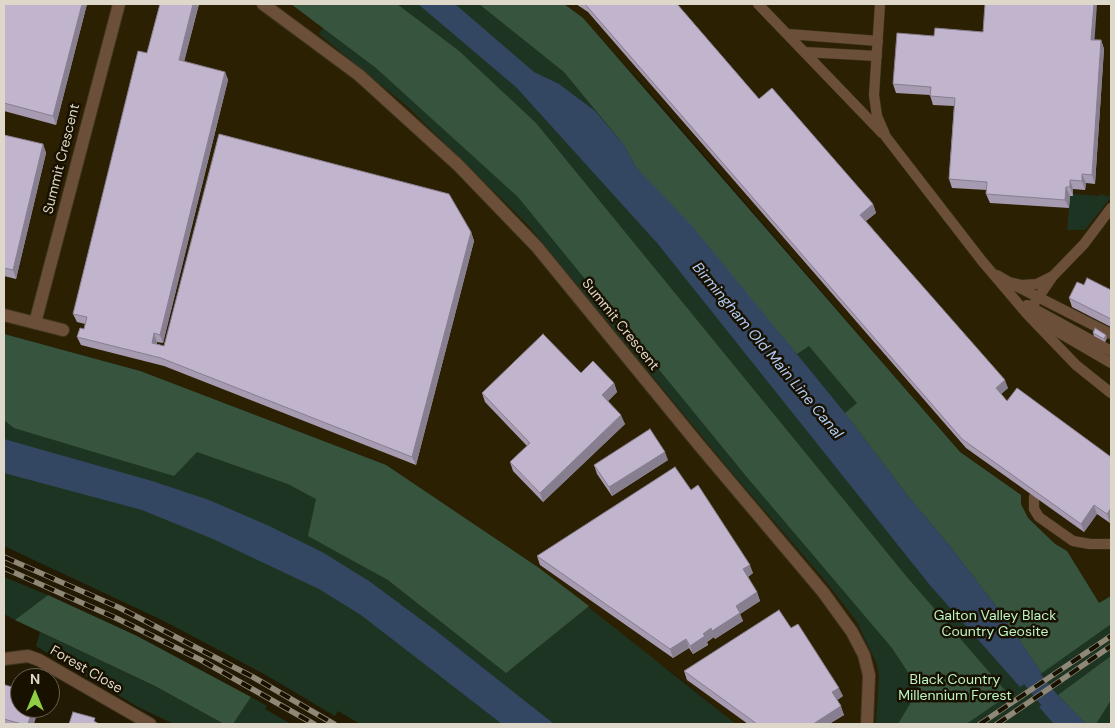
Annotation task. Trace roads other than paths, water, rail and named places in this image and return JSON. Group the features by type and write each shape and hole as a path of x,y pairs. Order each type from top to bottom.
{"street":[{"name":"Summit Crescent","path":"35,323 119,4"},
{"name":"Summit Crescent","path":"264,4 359,76 458,165 537,247 692,438 823,592 852,632 864,655 869,675 867,724"},
{"path":"4,315 63,330"},
{"name":"Forest Close","path":"4,659 28,656 38,660 150,724"}],"lane":[{"path":"758,4 886,137 1012,296 1029,311 1076,366 1111,393"},
{"path":"880,4 874,95 877,116 886,137"},
{"path":"788,34 878,41"},
{"path":"804,52 876,56"},
{"path":"1029,311 1053,276 1084,244 1111,208"},
{"path":"992,272 1038,298 1111,334"},
{"path":"1009,282 1022,285 1037,284 1053,276"},
{"path":"1029,311 1111,351"},
{"path":"1029,311 1111,363"},
{"path":"1034,497 1034,509 1039,517 1073,541 1090,544 1111,544"}],"water":[{"path":"418,4 455,4 534,72 559,84 595,111 624,145 635,166 693,227 845,413 907,495 996,606 1042,673 1020,687 929,584 658,244 516,87"},
{"path":"4,439 152,481 209,500 267,525 322,552 369,581 435,630 554,724 502,724 361,615 319,589 213,539 142,510 4,473"},
{"path":"1058,695 1086,724 1054,724 1039,707"}],"waterway":[{"name":"Birmingham Old Main Line Canal","path":"1016,659 1069,724"}],"railway":[{"path":"4,557 120,608 253,677 334,724"},
{"path":"4,568 118,619 201,660 314,724"},
{"path":"980,724 1111,636"},
{"path":"997,724 1111,646"}],"park label":[{"name":"Galton Valley Black Country Geosite","path":"995,624"},
{"name":"Black Country Millennium Forest","path":"955,688"}]}
